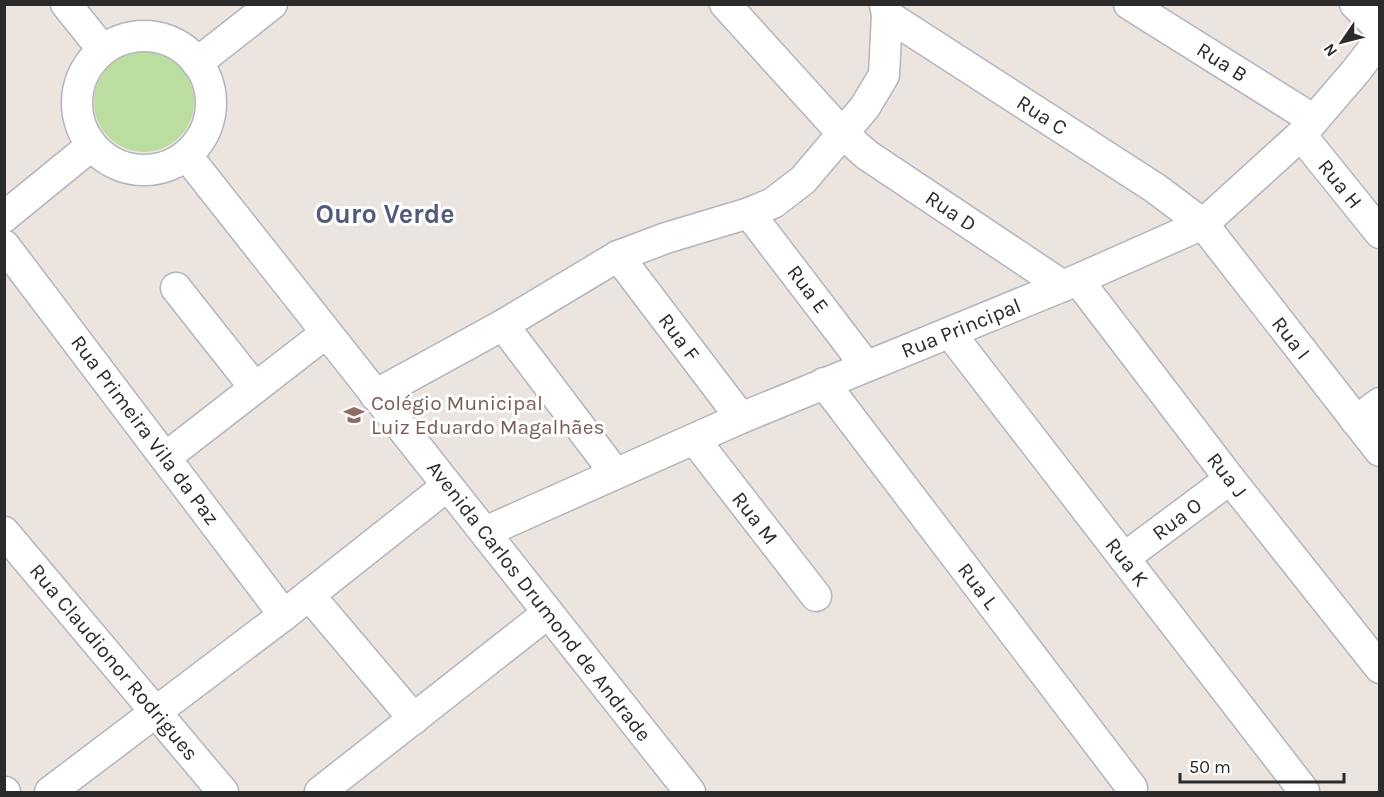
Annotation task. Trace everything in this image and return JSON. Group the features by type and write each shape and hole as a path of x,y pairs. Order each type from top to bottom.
{"street":[{"path":"66,4 102,48"},
{"path":"197,63 272,4"},
{"name":"Rua D","path":"725,4 842,134 867,155 1071,283"},
{"name":"Rua B","path":"1130,4 1307,128"},
{"path":"1355,4 1380,28"},
{"path":"884,75 886,10"},
{"name":"Rua C","path":"886,10 918,35 1155,188 1203,224"},
{"path":"375,395 502,325 618,256 773,203 803,180 865,107 884,75 918,35"},
{"path":"142,36 163,39 182,48 197,63 207,81 211,101 209,122 200,141 187,156 170,166 150,171 130,170 112,163 91,146 82,132 76,110 78,87 87,66 102,48 121,39 142,36"},
{"name":"Rua Principal","path":"484,532 741,418 1071,283 1203,224 1307,128 1380,40"},
{"name":"Rua H","path":"1307,128 1380,233"},
{"path":"4,217 91,146"},
{"name":"Avenida Carlos Drumond de Andrade","path":"187,156 690,792"},
{"name":"Rua E","path":"749,213 866,366"},
{"name":"Rua I","path":"1203,224 1380,451"},
{"name":"Rua Primeira Vila da Paz","path":"4,245 284,615"},
{"name":"Rua F","path":"618,256 741,418"},
{"name":"Rua J","path":"1071,283 1380,668"},
{"path":"176,288 255,388"},
{"path":"502,325 615,473"},
{"path":"166,457 326,333"},
{"name":"Rua K","path":"950,333 1304,791"},
{"name":"Rua L","path":"824,383 1132,788"},
{"path":"1356,421 1380,403"},
{"name":"Rua M","path":"695,440 816,596"},
{"name":"Rua O","path":"1125,558 1230,479"},
{"path":"50,792 284,615 447,486"},
{"name":"Rua Claudionor Rodrigues","path":"4,532 223,792"},
{"path":"309,595 414,719"},
{"path":"320,792 548,614"}],"green space":[{"path":"144,52 163,56 179,67 190,83 194,102 190,121 179,137 163,148 144,152 125,148 109,137 98,121 94,102 98,83 109,67 125,56"}],"place":[{"name":"Colégio Municipal Luiz Eduardo Magalhães","path":"354,415"}],"district":[{"name":"Ouro Verde","path":"385,214"}]}
